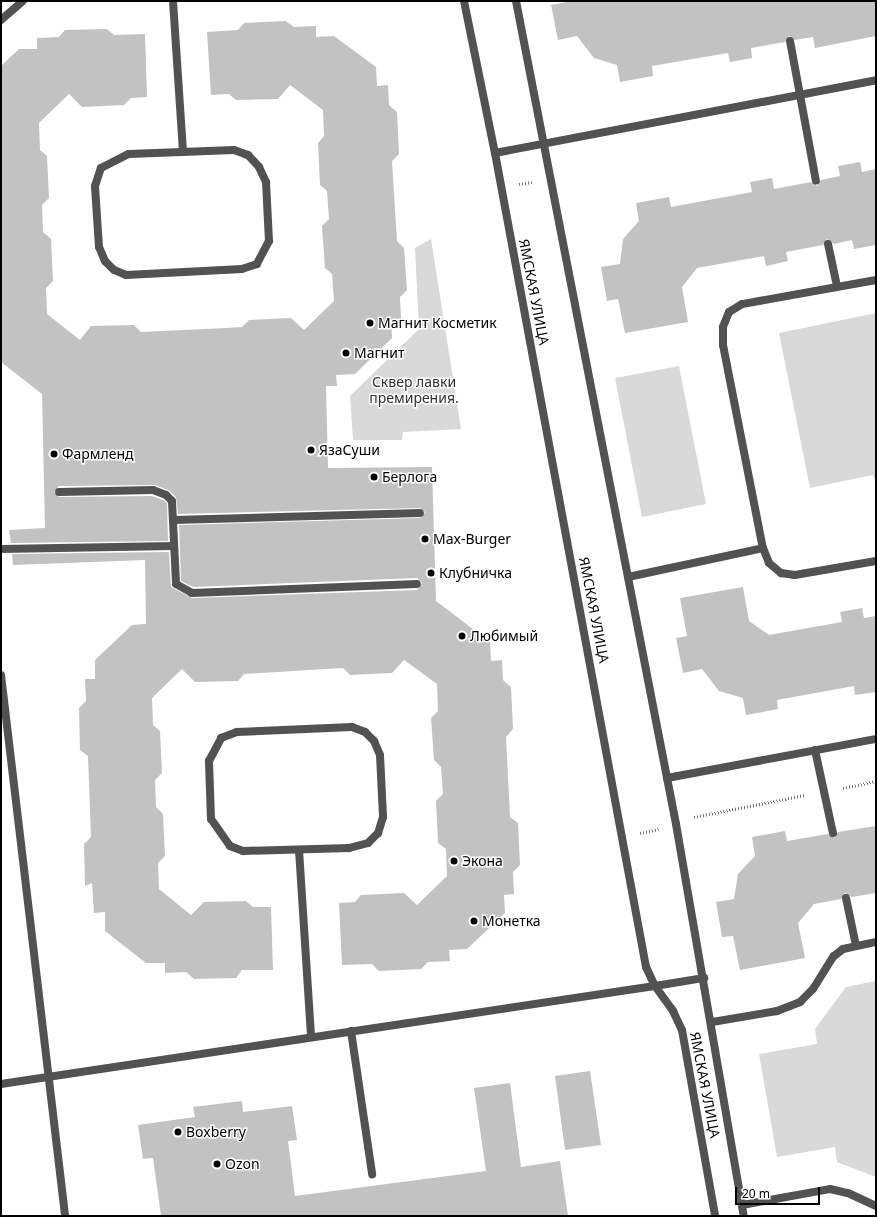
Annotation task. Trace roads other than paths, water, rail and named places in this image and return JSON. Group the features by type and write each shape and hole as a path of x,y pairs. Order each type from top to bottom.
{"street":[{"path":"1,20 23,1"},
{"path":"173,1 183,152"},
{"name":"ЯМСКАЯ УЛИЦА","path":"464,1 495,153 623,836 646,967 654,986 674,1011 682,1030 715,1216"},
{"name":"ЯМСКАЯ УЛИЦА","path":"516,1 676,824 712,1022 744,1216"},
{"path":"790,42 816,181"},
{"path":"495,153 876,80"},
{"path":"234,150 248,155 259,167 266,182 269,241 264,255 257,264 242,269 126,275 114,270 105,261 99,247 95,186 101,168 128,154 183,152 234,150"},
{"path":"828,244 837,286"},
{"path":"876,280 742,304 729,312 723,327 723,345 763,548 769,563 781,573 795,575 876,561"},
{"path":"59,492 153,490 172,501 176,584 192,593 417,584"},
{"path":"173,520 420,513"},
{"path":"1,549 174,546"},
{"path":"628,577 763,548"},
{"path":"1,675 65,1215"},
{"path":"352,727 365,732 374,741 380,755 383,817 378,833 368,843 349,848 299,850 243,851 230,846 219,834 211,819 209,761 221,738 237,732 352,727"},
{"path":"667,778 876,739"},
{"path":"815,750 833,833"},
{"path":"299,850 311,1038"},
{"path":"846,898 856,946"},
{"path":"712,1022 777,1011 800,1002 813,989 834,956 844,949 876,942"},
{"path":"1,1084 704,978"},
{"path":"351,1031 372,1174"},
{"path":"742,1205 830,1189 848,1193 876,1206"}],"place":[{"name":"Магнит Косметик","path":"370,323"},
{"name":"Магнит","path":"346,353"},
{"name":"ЯзаСуши","path":"311,450"},
{"name":"Фармленд","path":"54,454"},
{"name":"Берлога","path":"374,477"},
{"name":"Max-Burger","path":"425,539"},
{"name":"Клубничка","path":"431,573"},
{"name":"Любимый","path":"462,636"},
{"name":"Экона","path":"454,861"},
{"name":"Монетка","path":"474,921"},
{"name":"Boxberry","path":"178,1132"},
{"name":"Ozon","path":"217,1164"}],"park label":[{"name":"Сквер лавки премирения.","path":"414,390"}]}
